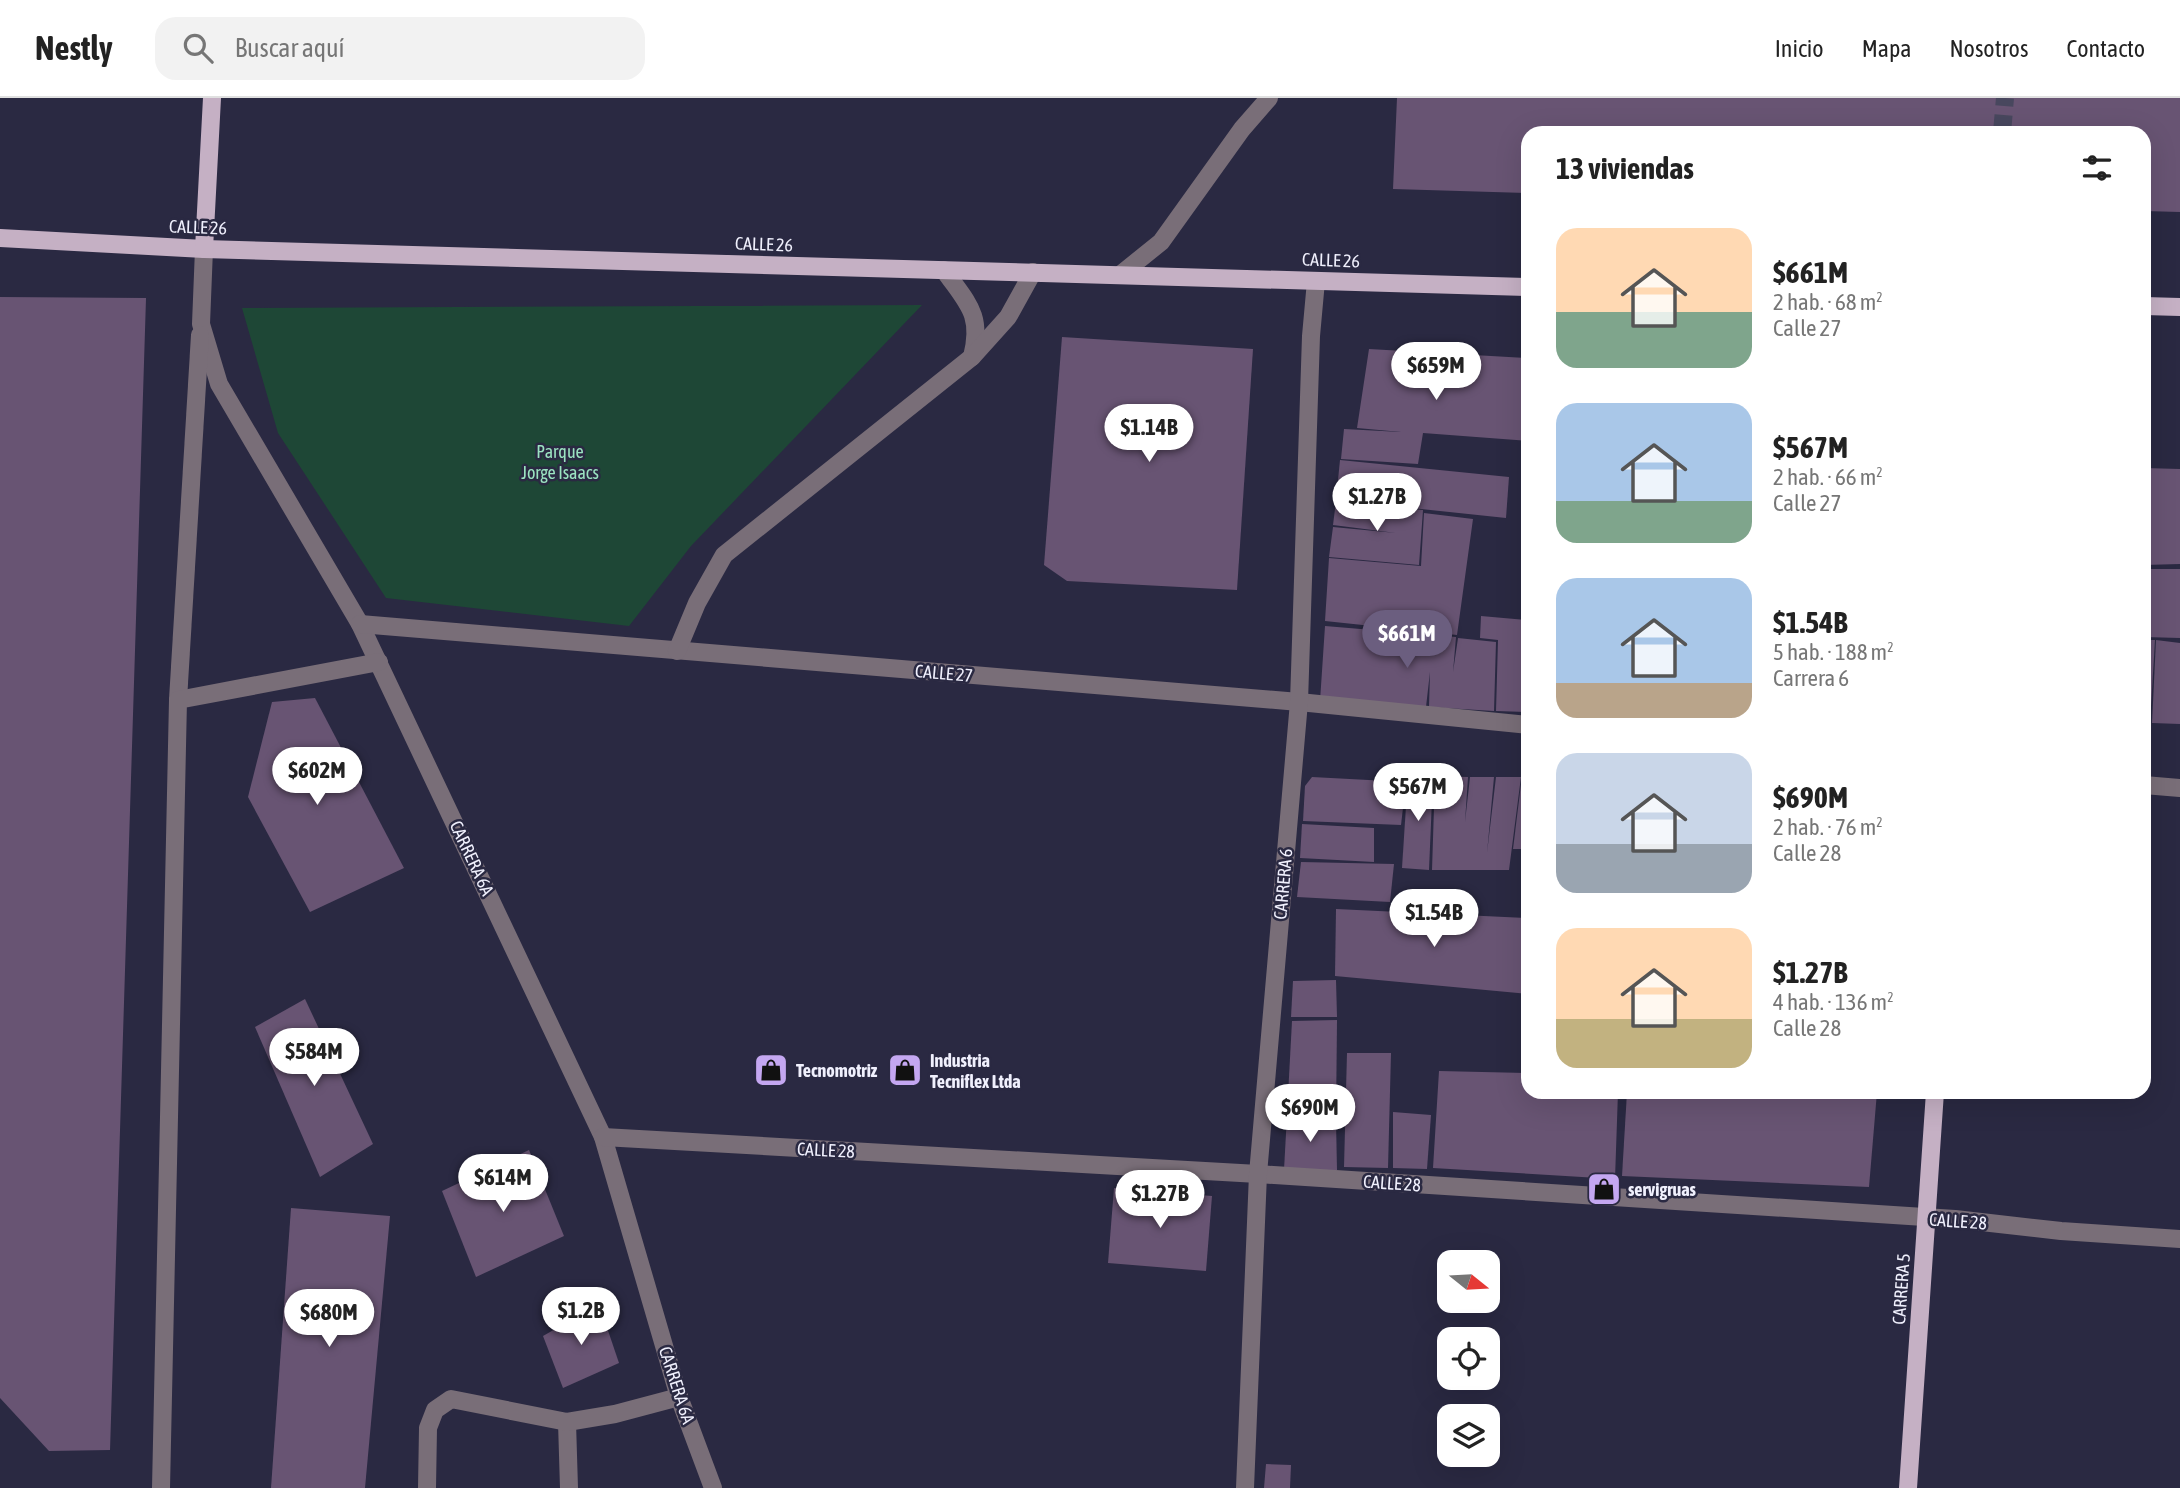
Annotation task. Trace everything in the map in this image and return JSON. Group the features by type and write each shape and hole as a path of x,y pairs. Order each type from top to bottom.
{"main road":[{"path":"204,249 212,98"},
{"name":"CALLE 26","path":"0,238 204,249 1521,287"},
{"path":"2151,306 2180,307"},
{"name":"CARRERA 5","path":"1908,1488 1935,1099"}],"street":[{"path":"1120,275 1161,242 1242,129 1269,98"},
{"name":"CARRERA 6A","path":"204,249 201,324 219,384 360,624 603,1137 679,1397 713,1488"},
{"path":"944,270 975,317 977,339 972,357"},
{"path":"677,652 696,603 724,555 972,357 1008,317 1033,272"},
{"name":"CARRERA 6","path":"1245,1488 1258,1174 1299,702 1311,336 1316,281"},
{"path":"160,1488 178,700 201,324"},
{"name":"CALLE 27","path":"360,624 1299,702 1521,724"},
{"path":"178,700 379,662"},
{"path":"2151,786 2180,788"},
{"name":"CALLE 28","path":"603,1137 1258,1174 2180,1239"},
{"path":"427,1488 428,1428 435,1410 450,1399 567,1422 615,1414 679,1397"},
{"path":"567,1422 569,1488"}],"green space":[{"name":"Parque Jorge Isaacs","path":"922,305 691,546 629,626 386,598 278,433 242,308"}],"building":[{"path":"1397,98 2180,98 2180,212 2151,211 2151,126 1521,126 1521,193 1393,189"},
{"path":"0,297 146,298 110,1450 49,1451 0,1398"},
{"path":"1062,337 1253,349 1237,590 1067,581 1044,565"},
{"path":"1369,349 1521,358 1521,440 1423,433 1418,464 1341,459 1344,429 1401,432 1357,428"},
{"path":"1340,460 1509,477 1506,518 1336,500"},
{"path":"2151,468 2180,469 2180,564 2151,565"},
{"path":"1336,501 1423,510 1419,565 1329,557 1333,527 1396,533 1333,525"},
{"path":"1424,513 1473,519 1457,635 1325,621 1329,558 1421,566"},
{"path":"2151,569 2180,569 2180,638 2151,637"},
{"path":"1481,616 1521,619 1521,712 1496,711 1498,640 1480,638"},
{"path":"1325,626 1456,637 1453,672 1458,638 1496,642 1494,711 1429,707 1430,672 1426,707 1320,701"},
{"path":"2151,640 2155,640 2151,706"},
{"path":"2156,640 2180,643 2180,724 2152,723"},
{"path":"315,698 404,868 310,912 248,797 272,702"},
{"path":"1408,775 1433,776 1429,870 1402,868"},
{"path":"1435,776 1468,777 1465,822 1470,777 1494,777 1487,853 1496,777 1521,777 1509,870 1432,870"},
{"path":"1312,777 1406,782 1401,825 1303,821 1305,786"},
{"path":"1521,784 1521,849 1513,849"},
{"path":"1302,824 1374,828 1374,862 1300,858"},
{"path":"1301,862 1394,864 1390,902 1297,897"},
{"path":"1336,909 1521,918 1521,993 1335,976"},
{"path":"1336,980 1337,1017 1291,1017 1293,981"},
{"path":"305,999 373,1144 320,1177 255,1027"},
{"path":"1337,1020 1336,1117 1287,1114 1292,1021"},
{"path":"1347,1053 1391,1053 1388,1168 1344,1167"},
{"path":"1439,1071 1521,1073 1521,1099 1618,1099 1615,1179 1433,1168"},
{"path":"1627,1099 1876,1099 1869,1187 1622,1176"},
{"path":"1393,1112 1431,1115 1427,1169 1393,1168"},
{"path":"1287,1115 1336,1121 1337,1170 1284,1170"},
{"path":"529,1150 564,1236 476,1277 442,1191"},
{"path":"1114,1188 1212,1196 1206,1271 1108,1263"},
{"path":"291,1208 390,1216 365,1488 271,1488"},
{"path":"599,1304 619,1363 563,1388 543,1336"},
{"path":"1266,1464 1291,1465 1290,1488 1264,1488"}],"tunnel":[{"path":"2003,126 2005,98"}],"place":[{"name":"Tecnomotriz","path":"771,1070"},
{"name":"Industria Tecniflex Ltda","path":"905,1070"},
{"name":"servigruas","path":"1604,1189"}]}
